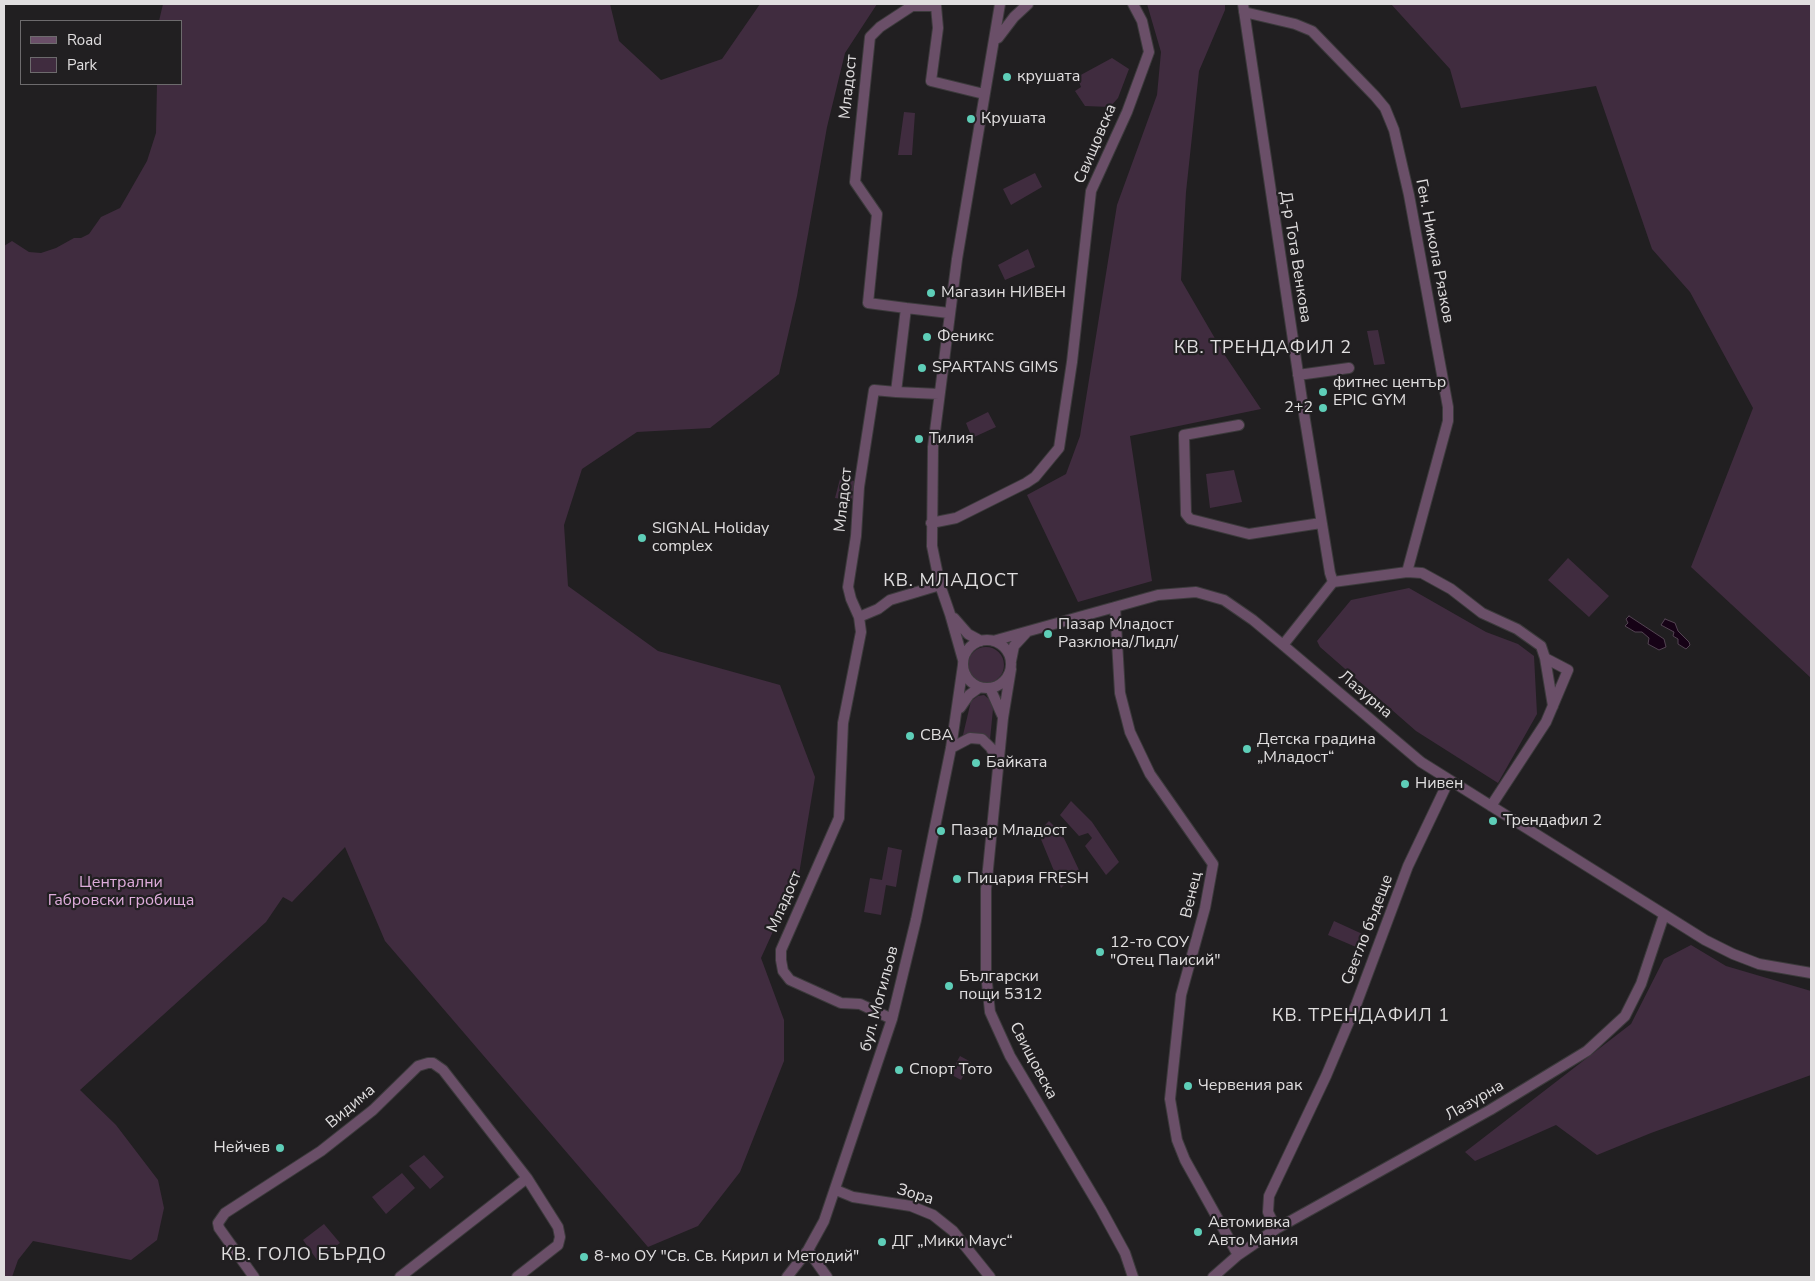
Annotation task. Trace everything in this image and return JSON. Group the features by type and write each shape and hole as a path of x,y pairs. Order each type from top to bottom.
{"street":[{"path":"1000,4 996,41 984,94 949,313 933,447 931,523 932,546 940,586 950,614 968,679 985,688 1002,683 1011,665 1014,646 1027,633"},
{"path":"996,41 1014,17 1028,4"},
{"name":"Свищовска","path":"931,523 956,518 1026,483 1035,477 1059,448 1072,362 1091,191 1127,112 1149,52 1142,21 1133,4"},
{"name":"Младост","path":"906,308 868,303 876,214 855,182 870,37 880,27 912,6 935,5 938,28 930,81 984,94"},
{"name":"Д-р Тота Венкова","path":"1243,8 1321,523 1333,582"},
{"name":"Ген. Никола Рязков","path":"1243,8 1295,24 1312,32 1375,96 1385,108 1394,130 1409,195 1448,407 1448,421 1407,572"},
{"path":"939,394 896,392 906,308 949,313"},
{"path":"1298,375 1349,368"},
{"name":"Младост","path":"892,1019 860,1004 841,1003 790,980 783,971 780,960 781,950 839,818 844,723 861,632 859,617 848,587 856,536 860,487 874,390 896,392"},
{"path":"1239,425 1184,436 1186,514 1190,520 1249,534 1321,523"},
{"path":"1283,644 1333,582 1407,572 1422,573 1451,589 1482,613 1517,629 1541,646 1545,658 1553,706"},
{"path":"859,617 878,609 890,600 940,586"},
{"name":"Лазурна","path":"993,641 1158,595 1196,592 1224,600 1283,644 1421,762 1449,780 1664,915 1733,954 1768,966 1811,972"},
{"name":"Венец","path":"1115,607 1120,693 1130,732 1150,774 1213,864 1205,908 1181,994 1170,1098 1177,1140 1192,1174 1238,1255"},
{"path":"950,614 968,634 981,641 993,641 1005,648 1011,665"},
{"path":"963,663 970,647 981,641"},
{"path":"1491,806 1546,722 1568,670 1545,658"},
{"name":"бул. Могильов","path":"788,1277 808,1250 824,1221 892,1019 922,889 951,748 963,663"},
{"name":"Свищовска","path":"1011,665 1003,718 986,889 986,973 990,1012 1010,1056 1101,1209 1124,1253 1133,1277"},
{"name":"Свищовска","path":"985,688 998,703 1003,718"},
{"name":"бул. Могильов","path":"957,714 965,700 985,688"},
{"path":"951,748 970,738 982,739 991,748 999,768"},
{"name":"Светло бъдеще","path":"1276,1229 1268,1212 1269,1196 1326,1076 1356,1005 1408,866 1449,780"},
{"name":"Лазурна","path":"1213,1277 1238,1255 1276,1229 1490,1110 1587,1051 1625,1016 1641,984 1664,915"},
{"name":"Видима","path":"254,1277 219,1228 218,1223 225,1213 320,1151 373,1110 418,1066 423,1064 433,1063 443,1070 527,1178"},
{"path":"400,1277 527,1178 558,1227 560,1238 558,1245 517,1277"},
{"name":"Зора","path":"836,1190 853,1197 911,1206 933,1214 953,1231 990,1277"},
{"path":"808,1250 827,1277"}],"green space":[{"name":"Централни Габровски гробища","path":"163,4 610,4 619,41 661,80 722,59 760,4 877,4 845,53 827,127 797,296 779,374 710,428 637,432 582,469 564,525 568,586 658,651 780,685 815,777 799,874 761,958 784,1020 784,1061 740,1172 698,1226 648,1247 385,941 345,847 292,902 283,897 266,922 80,1090 116,1125 158,1180 164,1208 157,1240 131,1260 33,1241 18,1260 12,1277 4,1277 4,246 12,241 29,252 41,253 56,248 74,238 81,238 89,234 101,217 120,208 147,161 156,133 157,85 182,85 182,20 159,20"},
{"path":"1147,4 1225,4 1225,10 1199,71 1186,192 1181,280 1224,354 1261,409 1130,436 1152,581 1078,602 1027,495 1066,474 1080,436 1117,205 1157,95 1161,52"},
{"path":"1391,4 1811,4 1811,678 1691,567 1753,408 1690,292 1652,249 1596,86 1461,108 1450,69"},
{"path":"1112,58 1129,69 1118,98 1110,107 1085,106 1075,91 1081,87 1077,77"},
{"path":"904,112 915,113 912,155 898,155"},
{"path":"1035,173 1042,187 1011,205 1003,189"},
{"path":"1028,249 1035,267 1005,280 998,265"},
{"path":"1378,330 1385,364 1374,365 1367,331"},
{"path":"988,412 996,427 972,438 966,423"},
{"path":"1234,470 1242,502 1210,508 1206,474"},
{"path":"840,479 855,481 853,501 835,498"},
{"path":"1568,558 1609,596 1589,617 1548,580"},
{"path":"1409,588 1486,632 1518,644 1534,656 1537,714 1498,783 1416,731 1320,647 1317,641 1351,600"},
{"path":"986,647 993,648 999,652 1003,658 1003,672 999,678 993,682 986,683 979,682 973,678 969,672 968,665 969,658 973,652 979,648"},
{"path":"984,695 990,700 993,709 990,740 979,733 963,735 971,701 978,696"},
{"path":"1071,801 1092,822 1119,862 1106,875 1085,846 1092,838 1088,833 1079,836 1060,815"},
{"path":"1049,821 1062,834 1079,870 1061,888 1038,832"},
{"path":"888,847 902,850 896,887 886,885 881,915 864,912 870,878 882,880"},
{"path":"1334,921 1369,937 1363,950 1328,935"},
{"path":"1691,945 1726,966 1811,991 1811,1075 1651,1133 1597,1155 1556,1125 1475,1161 1465,1152 1631,1024 1664,959"},
{"path":"960,1056 971,1062 961,1080 950,1074"},
{"path":"424,1155 444,1177 430,1189 409,1166"},
{"path":"402,1173 415,1188 386,1214 372,1197"},
{"path":"324,1224 340,1243 317,1260 303,1240"}],"shaded area":[{"path":"1629,616 1664,639 1666,647 1659,650 1648,644 1649,638 1642,632 1635,632 1625,626 1628,623 1626,619"},
{"path":"1665,619 1675,623 1678,631 1689,642 1690,645 1686,649 1678,644 1678,639 1673,636 1674,632 1661,625"}],"place":[{"name":"крушата","path":"1007,77"},
{"name":"Крушата","path":"971,119"},
{"name":"Магазин НИВЕН","path":"931,293"},
{"name":"Феникс","path":"927,337"},
{"name":"SPARTANS GIMS","path":"922,368"},
{"name":"фитнес център EPIC GYM","path":"1323,392"},
{"name":"2+2","path":"1323,408"},
{"name":"Тилия","path":"919,439"},
{"name":"SIGNAL Holiday complex","path":"642,538"},
{"name":"Пазар Младост Разклона/Лидл/","path":"1048,634"},
{"name":"CBA","path":"910,736"},
{"name":"Детска градина „Младост“","path":"1247,749"},
{"name":"Байката","path":"976,763"},
{"name":"Нивен","path":"1405,784"},
{"name":"Трендафил 2","path":"1493,821"},
{"name":"Пазар Младост","path":"941,831"},
{"name":"Пицария FRESH","path":"957,879"},
{"name":"12-то СОУ \"Отец Паисий\"","path":"1100,952"},
{"name":"Български пощи 5312","path":"949,986"},
{"name":"Спорт Тото","path":"899,1070"},
{"name":"Червения рак","path":"1188,1086"},
{"name":"Нейчев","path":"280,1148"},
{"name":"Автомивка Авто Мания","path":"1198,1232"},
{"name":"ДГ „Мики Маус“","path":"882,1242"},
{"name":"8-мо ОУ \"Св. Св. Кирил и Методий\"","path":"584,1257"}],"district":[{"name":"КВ. ТРЕНДАФИЛ 2","path":"1263,349"},
{"name":"КВ. МЛАДОСТ","path":"951,582"},
{"name":"КВ. ТРЕНДАФИЛ 1","path":"1361,1017"},
{"name":"КВ. ГОЛО БЪРДО","path":"304,1256"}]}
